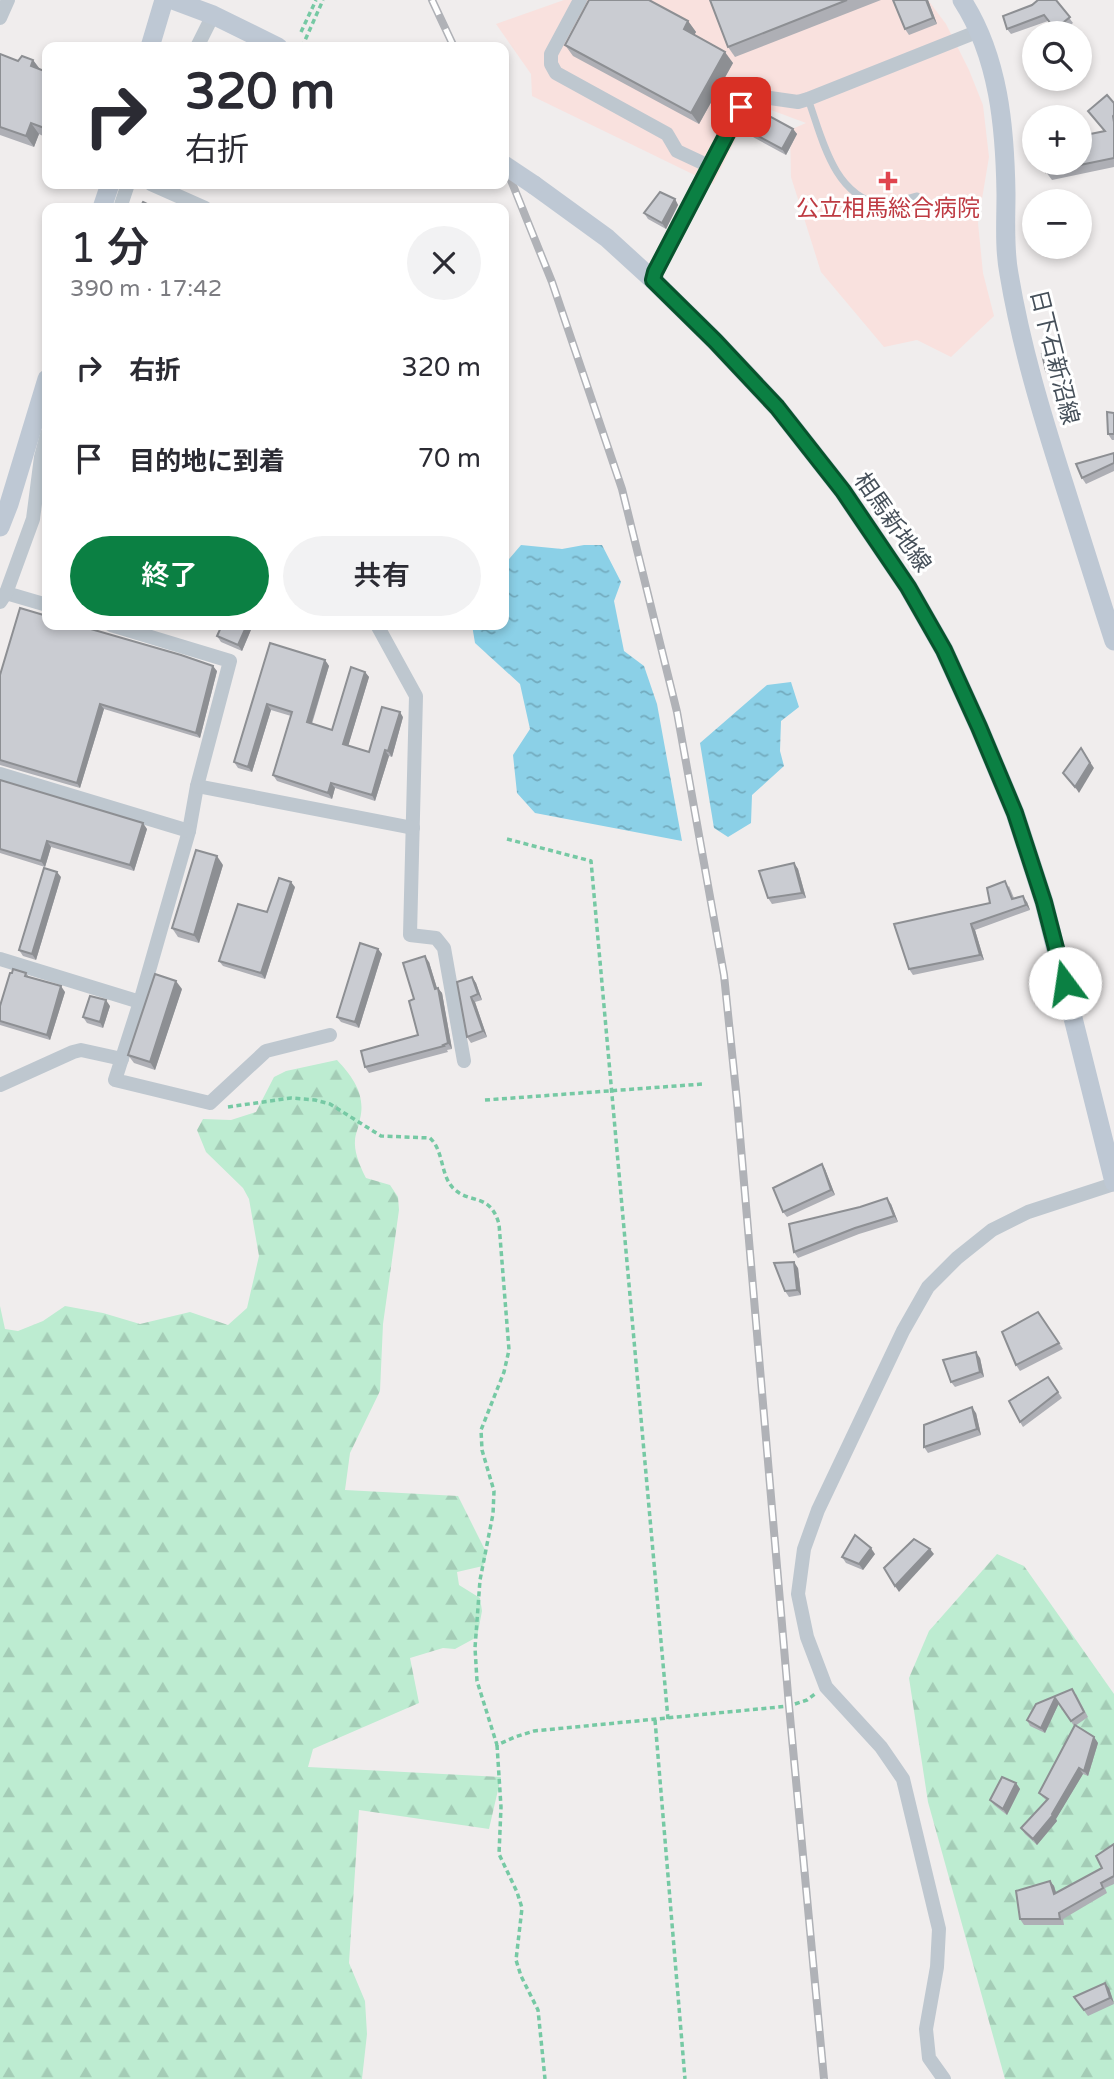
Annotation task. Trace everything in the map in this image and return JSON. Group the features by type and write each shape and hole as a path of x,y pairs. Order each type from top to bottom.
{"main road":[{"path":"151,42 164,0"},
{"path":"173,0 213,15 268,42"},
{"name":"日下石新沼線","path":"962,0 979,31 991,65 1000,106 1005,150 1008,270 1035,393 1114,641"},
{"name":"相馬新地線","path":"509,168 607,239 715,341 785,418 850,502 908,587 944,650 1015,813 1044,902 1114,1183"},
{"path":"0,527 42,395"}],"street":[{"path":"0,18 8,0"},
{"path":"580,0 551,54 551,64 556,73 667,134 677,150 709,166"},
{"path":"200,42 213,15"},
{"path":"653,280 741,107 755,99 798,102 808,99 979,31"},
{"path":"161,189 194,203"},
{"path":"42,469 33,519 3,597 42,604"},
{"path":"128,630 230,661 197,786 189,831 115,1080 210,1103 266,1051 330,1035"},
{"path":"380,630 416,696 410,935 436,938 444,948 464,1061"},
{"path":"0,774 189,831"},
{"path":"197,786 413,828"},
{"path":"0,959 140,1002"},
{"path":"0,1085 72,1052 81,1051 122,1059"},
{"path":"943,2079 929,2058 926,2029 937,1967 939,1929 902,1779 881,1747 826,1687 807,1637 798,1594 804,1549 818,1510 903,1331 928,1287 957,1258 992,1230 1028,1212 1114,1183"}],"lane":[{"path":"808,99 831,160 845,184 863,198 882,205 917,196"}],"path":[{"path":"301,32 316,0"},
{"path":"304,42 323,0"},
{"path":"507,839 591,861 668,1719"},
{"path":"485,1100 703,1084"},
{"path":"210,1103 231,1108 291,1098 315,1100 330,1104 381,1136 430,1138 437,1145 451,1186 459,1192 486,1202 496,1214 509,1350 504,1372 481,1430 482,1450 494,1491 493,1514 480,1580 475,1648 477,1681 497,1745 501,1807 499,1854 522,1908 516,1960 538,2010 545,2079"},
{"path":"497,1745 534,1731 789,1706 807,1700 826,1687"},
{"path":"655,1720 685,2079"}],"shaded area":[{"name":"公立相馬総合病院","path":"564,0 928,0 946,24 983,105 989,157 978,223 983,273 994,316 951,357 917,340 884,347 821,272 791,177 790,130 806,123 771,110 757,113 740,131 713,184 532,96 531,74 496,24"}],"green space":[{"path":"337,1060 360,1094 361,1110 355,1146 360,1165 366,1178 390,1185 398,1197 399,1210 383,1324 380,1391 350,1453 345,1490 458,1496 487,1554 483,1566 457,1572 459,1585 480,1598 482,1611 477,1637 455,1649 443,1648 410,1658 419,1703 313,1749 308,1767 501,1777 489,1829 359,1810 349,1963 365,2001 367,2034 362,2079 0,2079 0,1306 5,1329 18,1331 43,1321 65,1306 140,1324 190,1312 228,1325 247,1308 259,1256 249,1199 243,1188 206,1152 197,1130 203,1119 231,1120 256,1112 274,1077 286,1071"},
{"path":"997,1554 1024,1566 1114,1694 1114,2079 1005,2079 928,1802 909,1678 929,1631"}],"water":[{"path":"521,545 562,549 602,545 621,582 614,601 624,651 644,666 657,704 682,841 535,813 517,793 513,755 530,729 520,684 475,643 473,630 509,630 509,559"},
{"path":"791,682 799,707 781,721 780,751 784,766 752,795 751,823 728,837 714,828 700,743 767,685"}],"building":[{"path":"589,0 649,0 688,21 684,29 725,52 691,113 565,45"},
{"path":"710,0 847,0 728,47"},
{"path":"893,0 926,0 933,18 905,29"},
{"path":"1038,0 1056,0 1070,17 1065,21 1049,21 1044,15 1022,21 1007,29 1003,16"},
{"path":"0,54 18,61 22,56 33,60 31,66 42,70 42,127 31,123 26,136 0,127"},
{"path":"1107,95 1114,103 1114,158 1092,163 1092,134 1105,131 1092,116 1092,108"},
{"path":"760,111 793,129 782,149 749,131"},
{"path":"660,192 675,199 662,223 644,213"},
{"path":"1060,352 1064,365 1046,371 1042,354"},
{"path":"1107,412 1114,413 1114,434 1108,434"},
{"path":"1114,453 1114,463 1082,478 1076,464"},
{"path":"20,608 42,615 42,630 94,630 213,666 196,733 100,704 77,783 0,760 0,675"},
{"path":"220,630 245,630 238,645 217,636"},
{"path":"270,643 325,660 307,722 332,730 351,667 365,672 343,744 369,752 382,707 400,712 372,795 331,783 328,793 273,775 292,712 267,704 248,767 234,762"},
{"path":"1081,748 1090,763 1075,787 1063,773"},
{"path":"0,780 143,823 130,865 47,841 41,861 0,849"},
{"path":"196,850 217,856 194,935 172,928"},
{"path":"794,863 802,893 768,898 759,871"},
{"path":"44,868 57,872 32,954 19,950"},
{"path":"279,878 291,882 261,973 219,961 238,904 267,912"},
{"path":"1005,881 1012,899 1023,896 1026,905 971,924 980,955 909,969 894,924 990,903 987,888"},
{"path":"360,943 378,949 355,1022 337,1017"},
{"path":"425,956 435,989 438,988 448,1043 365,1067 361,1051 418,1035 409,1001 414,999 403,963"},
{"path":"13,969 26,973 25,976 61,986 47,1035 0,1021 0,1006"},
{"path":"155,974 176,981 150,1062 128,1055"},
{"path":"472,977 478,994 471,997 483,1031 467,1037 457,982"},
{"path":"90,996 106,1000 100,1022 83,1017"},
{"path":"822,1164 831,1190 783,1212 773,1188"},
{"path":"887,1198 894,1216 794,1252 789,1224"},
{"path":"794,1262 797,1290 785,1291 774,1263"},
{"path":"1038,1312 1059,1343 1016,1365 1002,1332"},
{"path":"976,1352 980,1372 951,1382 943,1360"},
{"path":"1048,1377 1058,1392 1020,1422 1009,1401"},
{"path":"972,1407 977,1429 924,1447 924,1425"},
{"path":"855,1535 871,1548 859,1564 842,1557"},
{"path":"914,1539 930,1549 895,1586 884,1568"},
{"path":"1072,1689 1084,1712 1071,1721 1055,1698 1041,1728 1027,1720 1036,1704"},
{"path":"1075,1725 1094,1737 1084,1771 1079,1768 1053,1815 1033,1839 1021,1828 1048,1799 1039,1793"},
{"path":"1002,1777 1016,1783 1003,1809 990,1800"},
{"path":"1114,1844 1114,1876 1101,1883 1103,1888 1059,1913 1060,1919 1020,1919 1016,1891 1050,1881 1054,1894 1102,1868 1096,1856"},
{"path":"1105,1983 1110,1998 1084,2010 1074,1997"}],"railway":[{"path":"432,0 452,42"},
{"path":"509,175 552,282 622,489 677,712 724,975 824,2079"}],"place":[{"name":"公立相馬総合病院","path":"888,181"}],"route":[{"path":"741,107 653,280 777,407 843,491 908,587 944,650 1015,813 1044,902 1065,983"}]}
